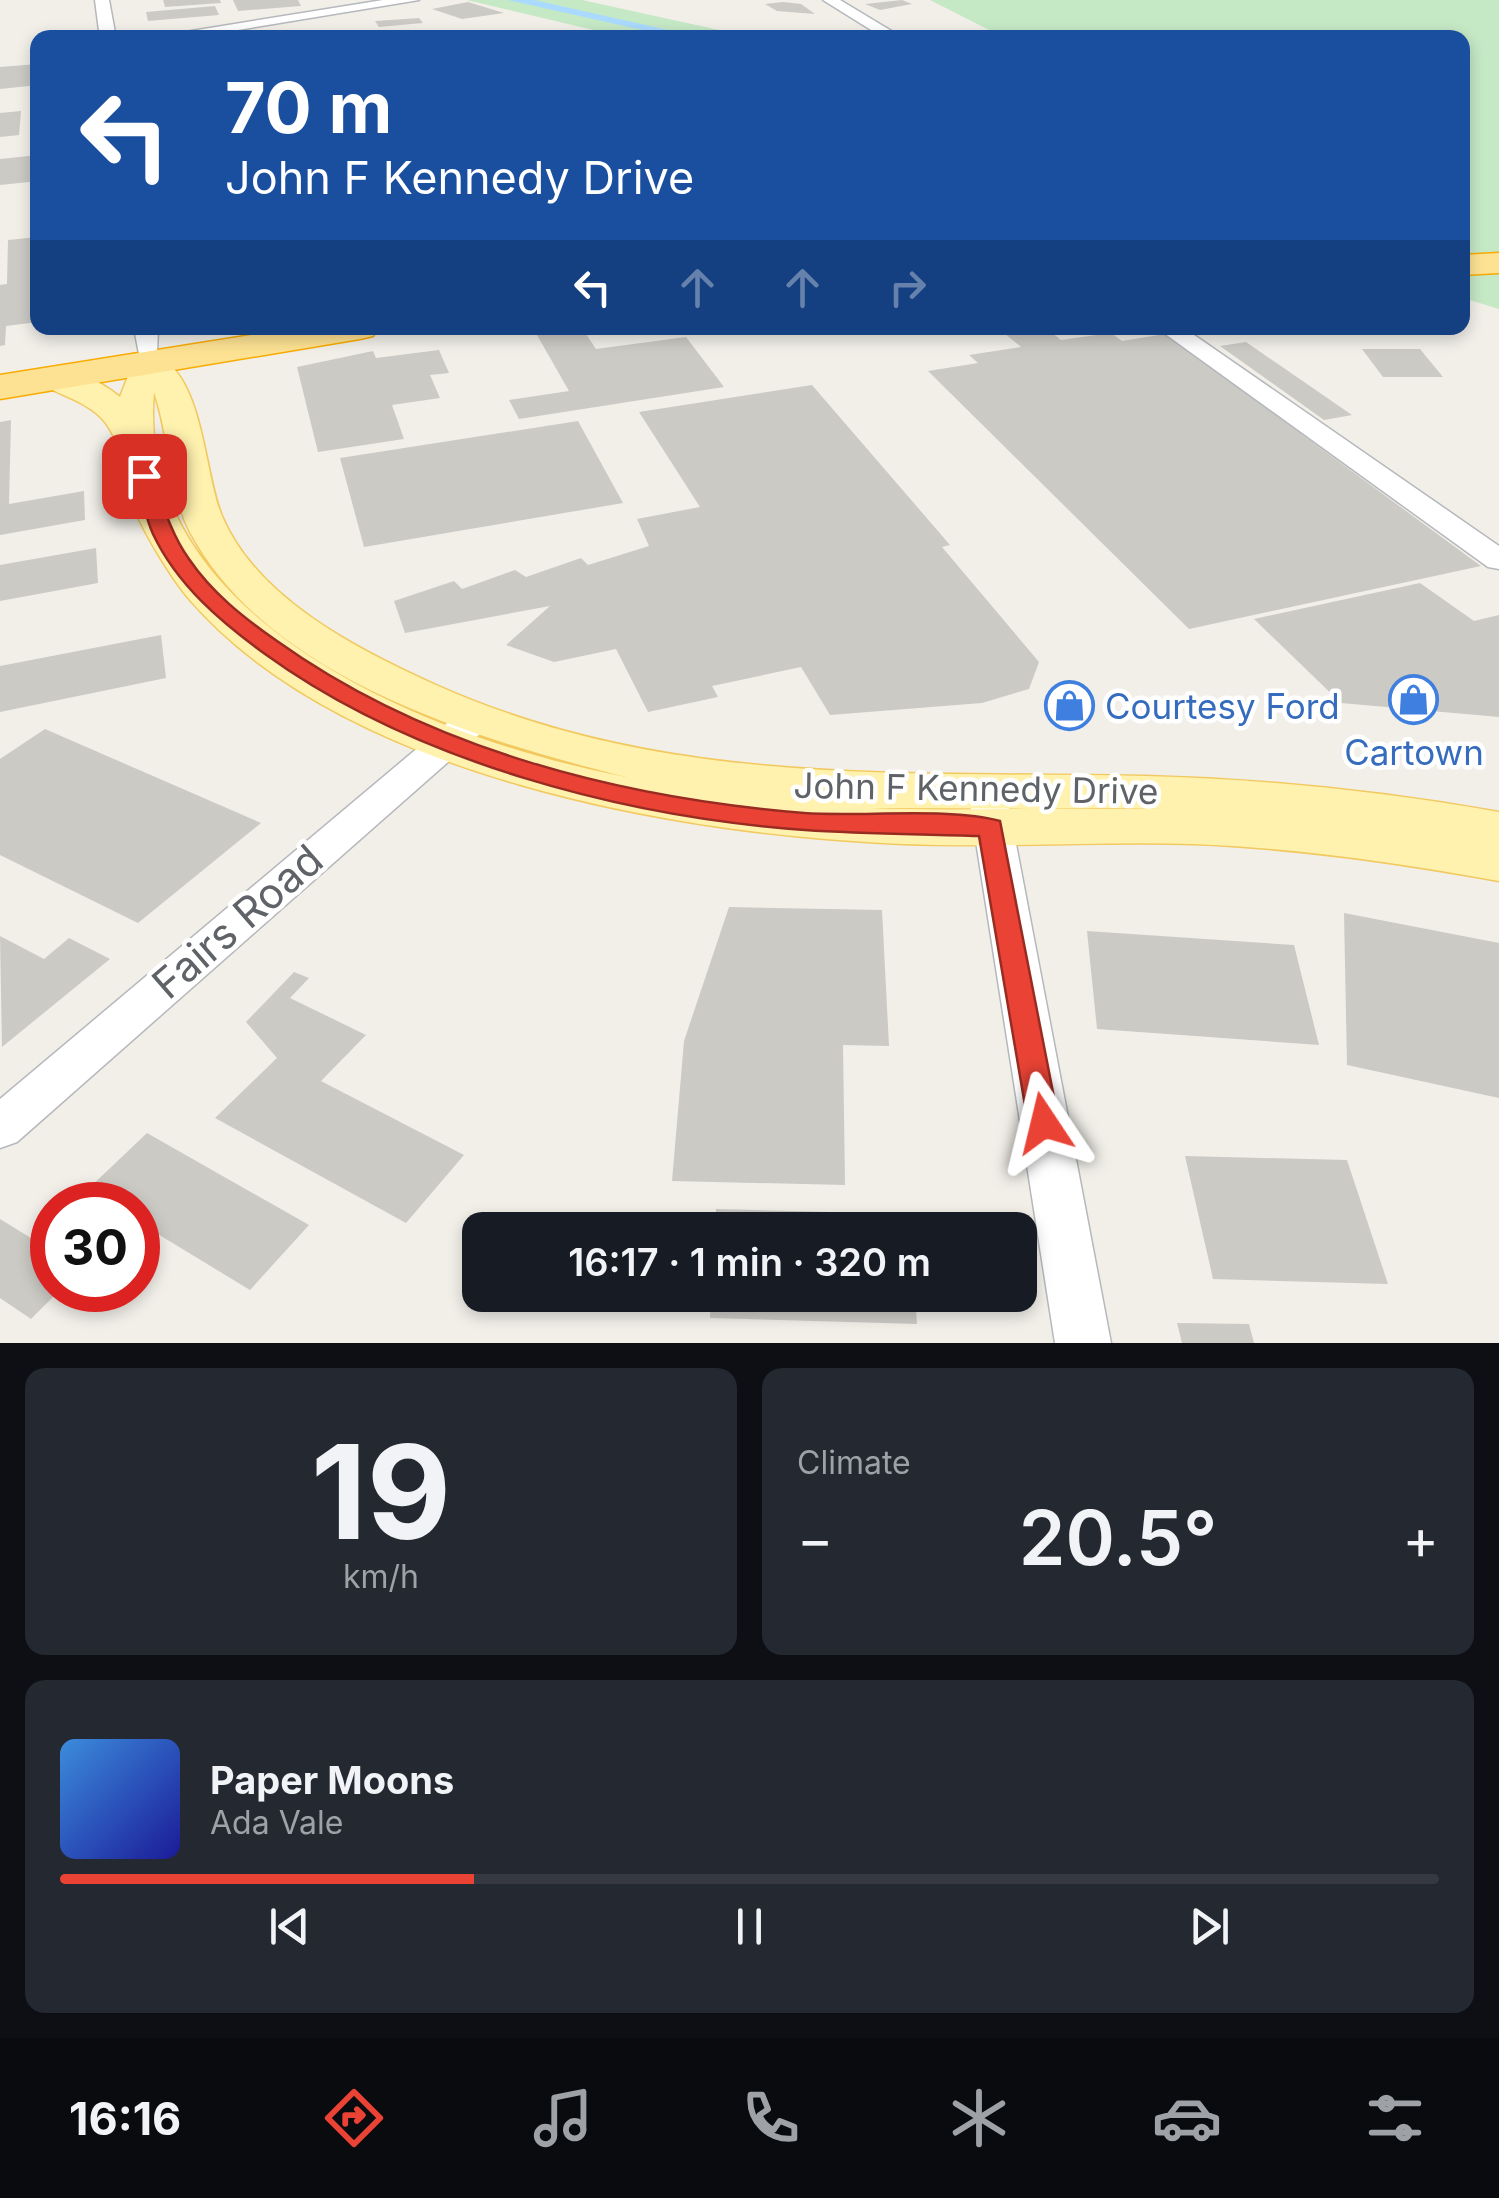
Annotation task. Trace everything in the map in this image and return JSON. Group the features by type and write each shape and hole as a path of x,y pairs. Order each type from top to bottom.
{"highway":[{"path":"1470,265 1499,263"},
{"path":"0,387 259,335"},
{"path":"0,371 154,359 222,366 333,335"}],"main road":[{"name":"John F Kennedy Drive","path":"154,359 136,382 138,446 148,494 163,533 182,565 224,614 326,687 461,729"},
{"name":"John F Kennedy Drive","path":"154,359 192,486 220,549 255,589 302,628 409,689 461,729 551,777 698,808 804,822 1192,794 1396,812 1499,829"},
{"path":"54,379 95,393 123,416 138,446"},
{"path":"148,494 192,486"},
{"name":"John F Kennedy Drive","path":"989,810 1403,846 1499,864"}],"street":[{"path":"102,0 107,30"},
{"path":"209,30 412,0"},
{"path":"830,0 882,30"},
{"path":"1179,335 1499,560"},
{"name":"Fairs Road","path":"0,1128 461,729"},
{"path":"989,810 1083,1343"}],"green space":[{"path":"467,0 582,0 719,30 593,30"},
{"path":"930,0 1499,0 1499,309 1470,300 1470,30 989,30"}],"water":[{"path":"508,0 534,0 668,30 643,30"}],"building":[{"path":"163,0 220,0 221,3 165,7"},
{"path":"233,0 298,0 301,6 238,11"},
{"path":"902,0 912,4 880,10 865,4"},
{"path":"468,2 504,13 462,19 432,9"},
{"path":"765,4 801,4 815,14 777,11"},
{"path":"215,6 219,15 148,21 146,12"},
{"path":"419,18 423,23 379,27 375,21"},
{"path":"30,65 30,86 0,89 0,67"},
{"path":"21,111 19,135 0,137 0,113"},
{"path":"30,156 30,182 0,185 0,159"},
{"path":"30,238 30,323 6,326 5,345 0,346 0,285 7,284 8,240"},
{"path":"537,335 587,335 596,349 686,337 724,387 519,419 509,400 569,391"},
{"path":"1006,335 1055,335 1061,340 1114,335 1122,341 1166,335 1481,566 1189,629 928,371 978,363 969,355 1021,347"},
{"path":"1246,342 1352,415 1324,420 1220,346"},
{"path":"1362,349 1420,349 1443,377 1383,377"},
{"path":"439,350 449,373 430,375 440,398 392,405 404,439 318,452 297,367 373,351 376,358"},
{"path":"812,385 950,545 942,547 1039,662 1029,689 982,703 830,715 801,667 712,686 718,697 648,712 616,649 554,662 506,645 550,606 405,633 394,601 454,581 462,589 515,570 526,577 581,558 588,565 649,546 637,519 700,507 639,412"},
{"path":"11,420 9,504 84,491 85,520 0,535 0,422"},
{"path":"578,421 623,503 364,547 340,458"},
{"path":"96,548 98,583 0,601 0,565"},
{"path":"1420,583 1474,621 1499,615 1499,717 1341,703 1254,619"},
{"path":"161,635 166,678 0,712 0,666"},
{"path":"45,729 261,823 138,923 0,855 0,759"},
{"path":"729,907 882,910 889,1046 843,1045 845,1185 672,1181 684,1041"},
{"path":"1344,913 1499,943 1499,1098 1347,1065"},
{"path":"1087,931 1294,945 1319,1045 1097,1029"},
{"path":"0,936 44,959 69,938 110,959 2,1047"},
{"path":"294,972 309,978 290,998 366,1035 321,1081 464,1155 406,1223 215,1118 277,1058 246,1022"},
{"path":"147,1133 309,1225 250,1290 160,1235 160,1182 95,1182"},
{"path":"1185,1156 1347,1160 1388,1284 1213,1279"},
{"path":"716,1209 833,1212 716,1212"},
{"path":"0,1219 30,1237 30,1312 38,1312 31,1319 0,1298"},
{"path":"710,1312 916,1312 917,1324 710,1318"},
{"path":"1177,1323 1249,1324 1254,1343 1182,1343"}],"place":[{"name":"Cartown","path":"1414,700"},
{"name":"Courtesy Ford","path":"1070,706"}],"route":[{"path":"144,476 163,533 182,565 224,614 286,662 378,714 446,742 551,777 636,798 804,822 991,828 1044,1123"}]}
